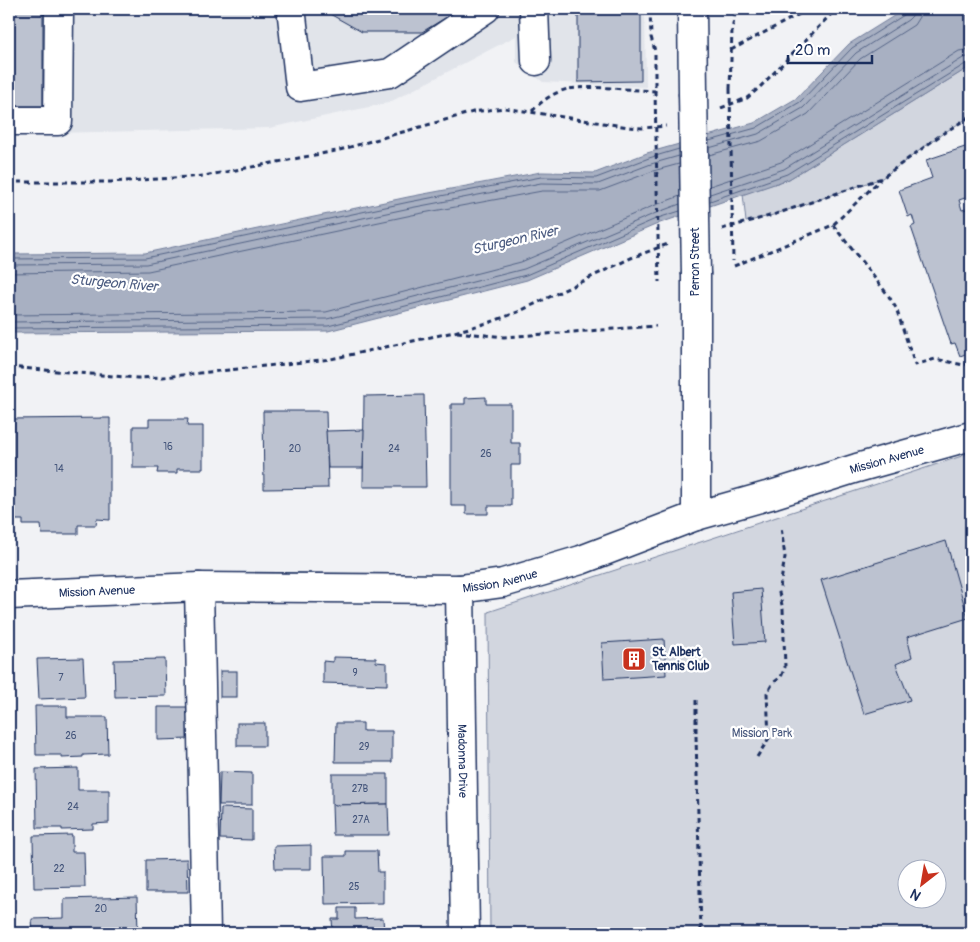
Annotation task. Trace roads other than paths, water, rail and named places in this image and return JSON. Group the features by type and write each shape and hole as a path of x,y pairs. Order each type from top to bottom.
{"street":[{"path":"9,121 58,121 59,9"},
{"path":"292,16 300,88 390,73 485,9"},
{"path":"534,9 536,61"},
{"name":"Perron Street","path":"692,9 696,274 696,516"},
{"name":"Mission Avenue","path":"9,595 199,588 460,588 502,582 581,560 696,516 971,436"},
{"path":"199,588 206,933"},
{"name":"Madonna Drive","path":"460,588 465,933"}],"water":[{"name":"Sturgeon River","path":"905,9 971,9 971,66 789,179 660,223 527,280 328,331 9,333 9,254 145,253 408,197 541,172 595,173 647,153 754,123 797,98 849,44"}],"place":[{"name":"St. Albert Tennis Club","path":"634,659"}],"park label":[{"name":"Mission Park","path":"762,733"}]}
